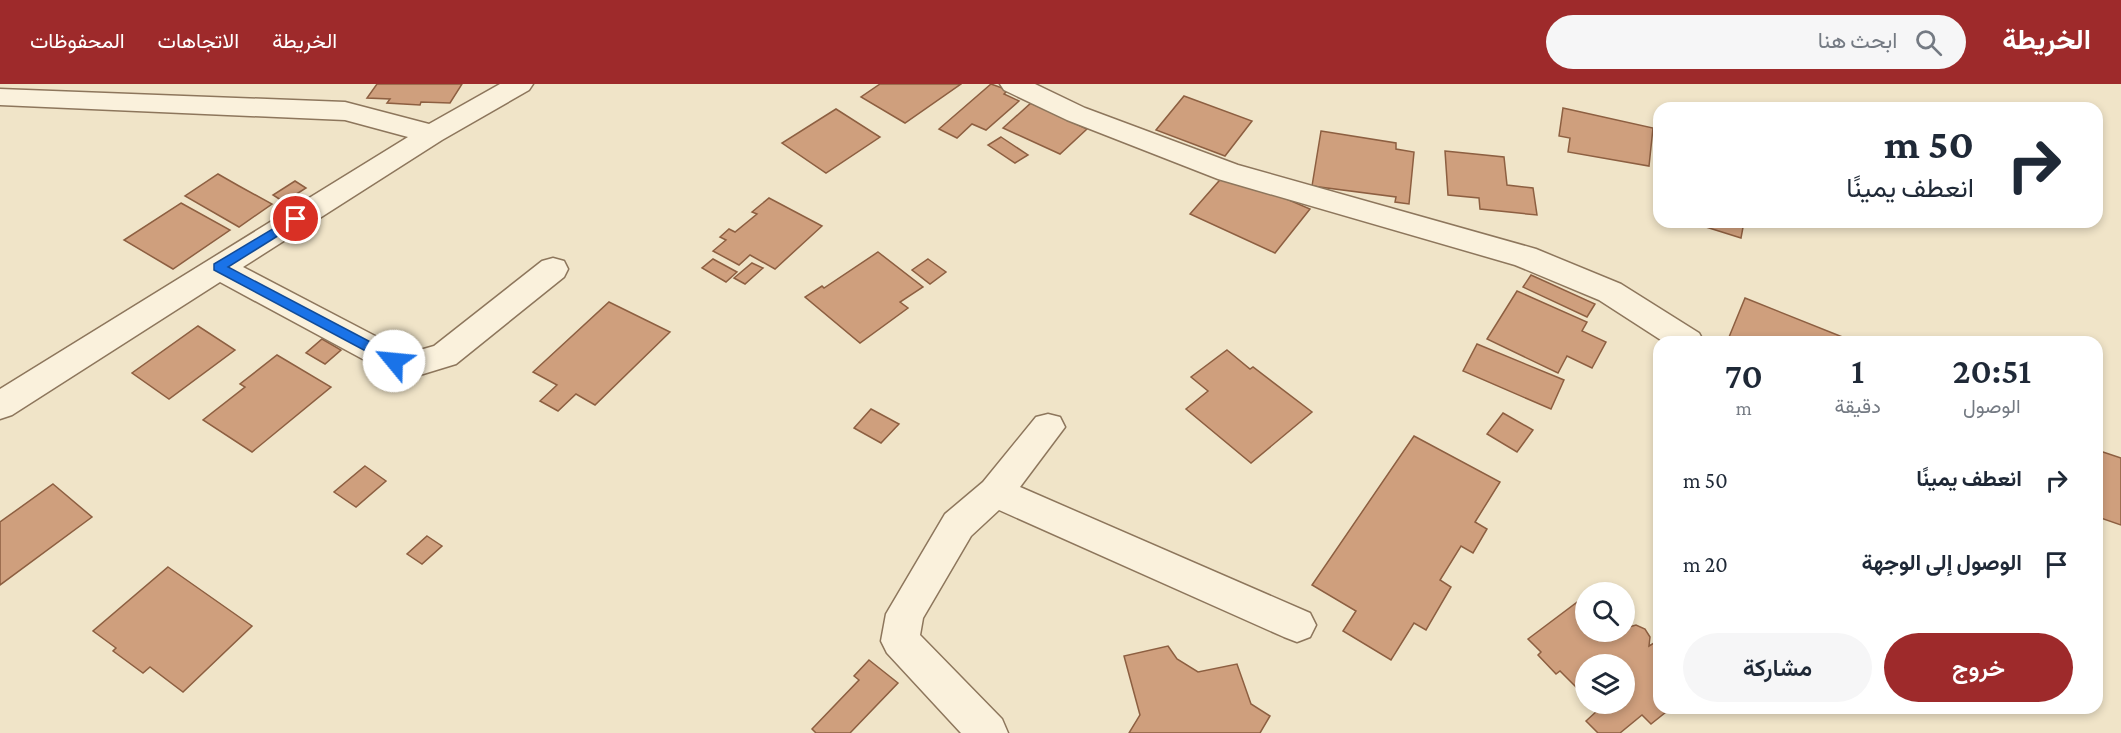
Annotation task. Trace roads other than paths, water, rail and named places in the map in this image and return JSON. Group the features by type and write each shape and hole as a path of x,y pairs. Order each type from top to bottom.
{"street":[{"path":"0,406 432,134 520,84"},
{"path":"1013,84 1076,114 1228,172 1525,257 1610,292 1679,336"},
{"path":"0,97 345,111 432,134"},
{"path":"218,267 394,361 413,364 431,361 445,355 553,269"},
{"path":"988,733 900,641 905,614 958,525 995,492 1048,427"},
{"path":"995,492 1297,625"}]}
